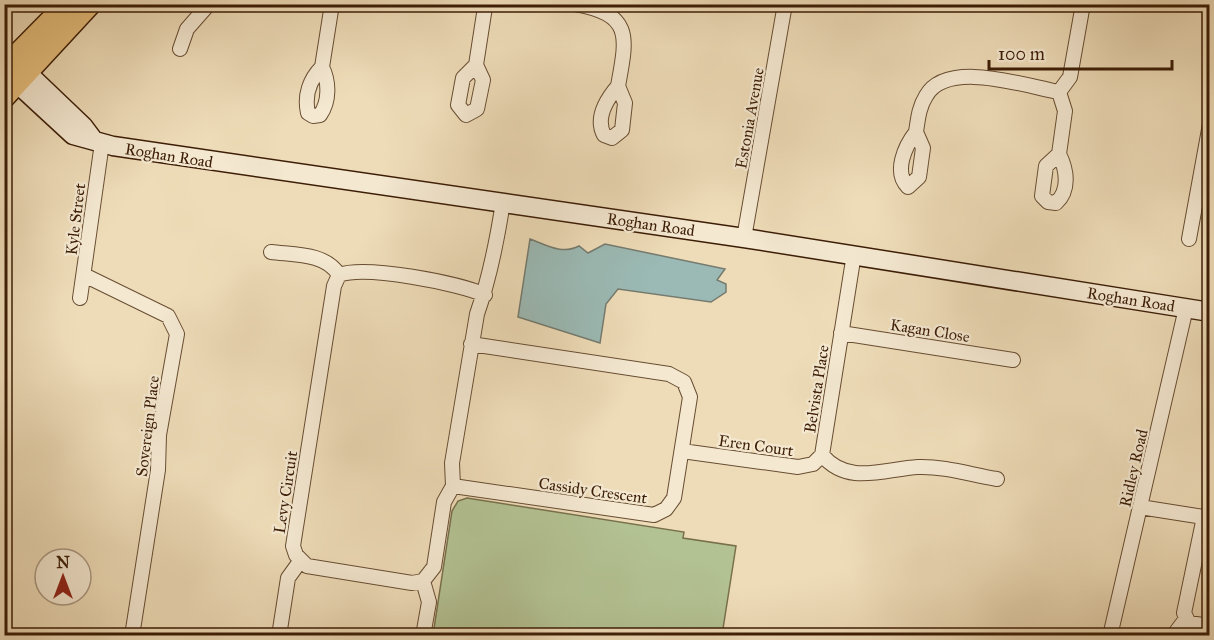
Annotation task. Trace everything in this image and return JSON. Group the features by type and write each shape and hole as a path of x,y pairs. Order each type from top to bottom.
{"main road":[{"path":"12,76 67,4"},
{"path":"12,76 90,4"}],"street":[{"path":"180,49 187,29 209,4"},
{"path":"322,67 332,4"},
{"path":"476,65 486,8 489,4"},
{"path":"575,4 598,8 615,18 622,31 625,48 618,86"},
{"name":"Estonia Avenue","path":"744,238 786,4"},
{"path":"1059,92 1070,77 1083,4"},
{"name":"Roghan Road","path":"12,76 74,135 97,141 306,176 503,202 854,254 1209,312"},
{"path":"916,132 920,108 926,94 936,84 948,78 965,76 1059,92"},
{"path":"1059,92 1065,111 1059,154"},
{"path":"1189,239 1209,124"},
{"name":"Kyle Street","path":"80,298 97,141"},
{"path":"279,636 288,578 301,560 312,568 412,583 423,580 434,567 444,502 453,486 452,463 471,344 477,314 494,261 503,202"},
{"path":"271,252 323,259 333,264 339,275 359,270 457,285 484,294"},
{"name":"Belvista Place","path":"854,254 822,455 830,465 842,471 867,475 919,467 997,479"},
{"name":"Sovereign Place","path":"84,275 168,316 177,334 159,435 158,470 132,636"},
{"name":"Levy Circuit","path":"301,560 293,546 334,286 339,275"},
{"name":"Ridley Road","path":"1110,636 1186,308"},
{"name":"Kagan Close","path":"841,333 1013,360"},
{"name":"Cassidy Crescent","path":"453,486 654,515 666,509 674,498 690,398 688,388 677,377 471,344"},
{"name":"Eren Court","path":"682,451 798,467 813,464 822,455"},
{"path":"1140,507 1207,518 1185,603 1185,620 1173,636"},
{"path":"423,580 429,602 423,636"},
{"path":"1185,620 1209,626"}],"green space":[{"path":"467,498 684,532 683,538 736,546 722,635 433,635 452,511 458,501"}],"water":[{"path":"530,239 566,250 579,246 588,253 605,244 725,269 717,280 726,284 726,292 711,302 618,289 606,304 600,343 518,317"}]}
